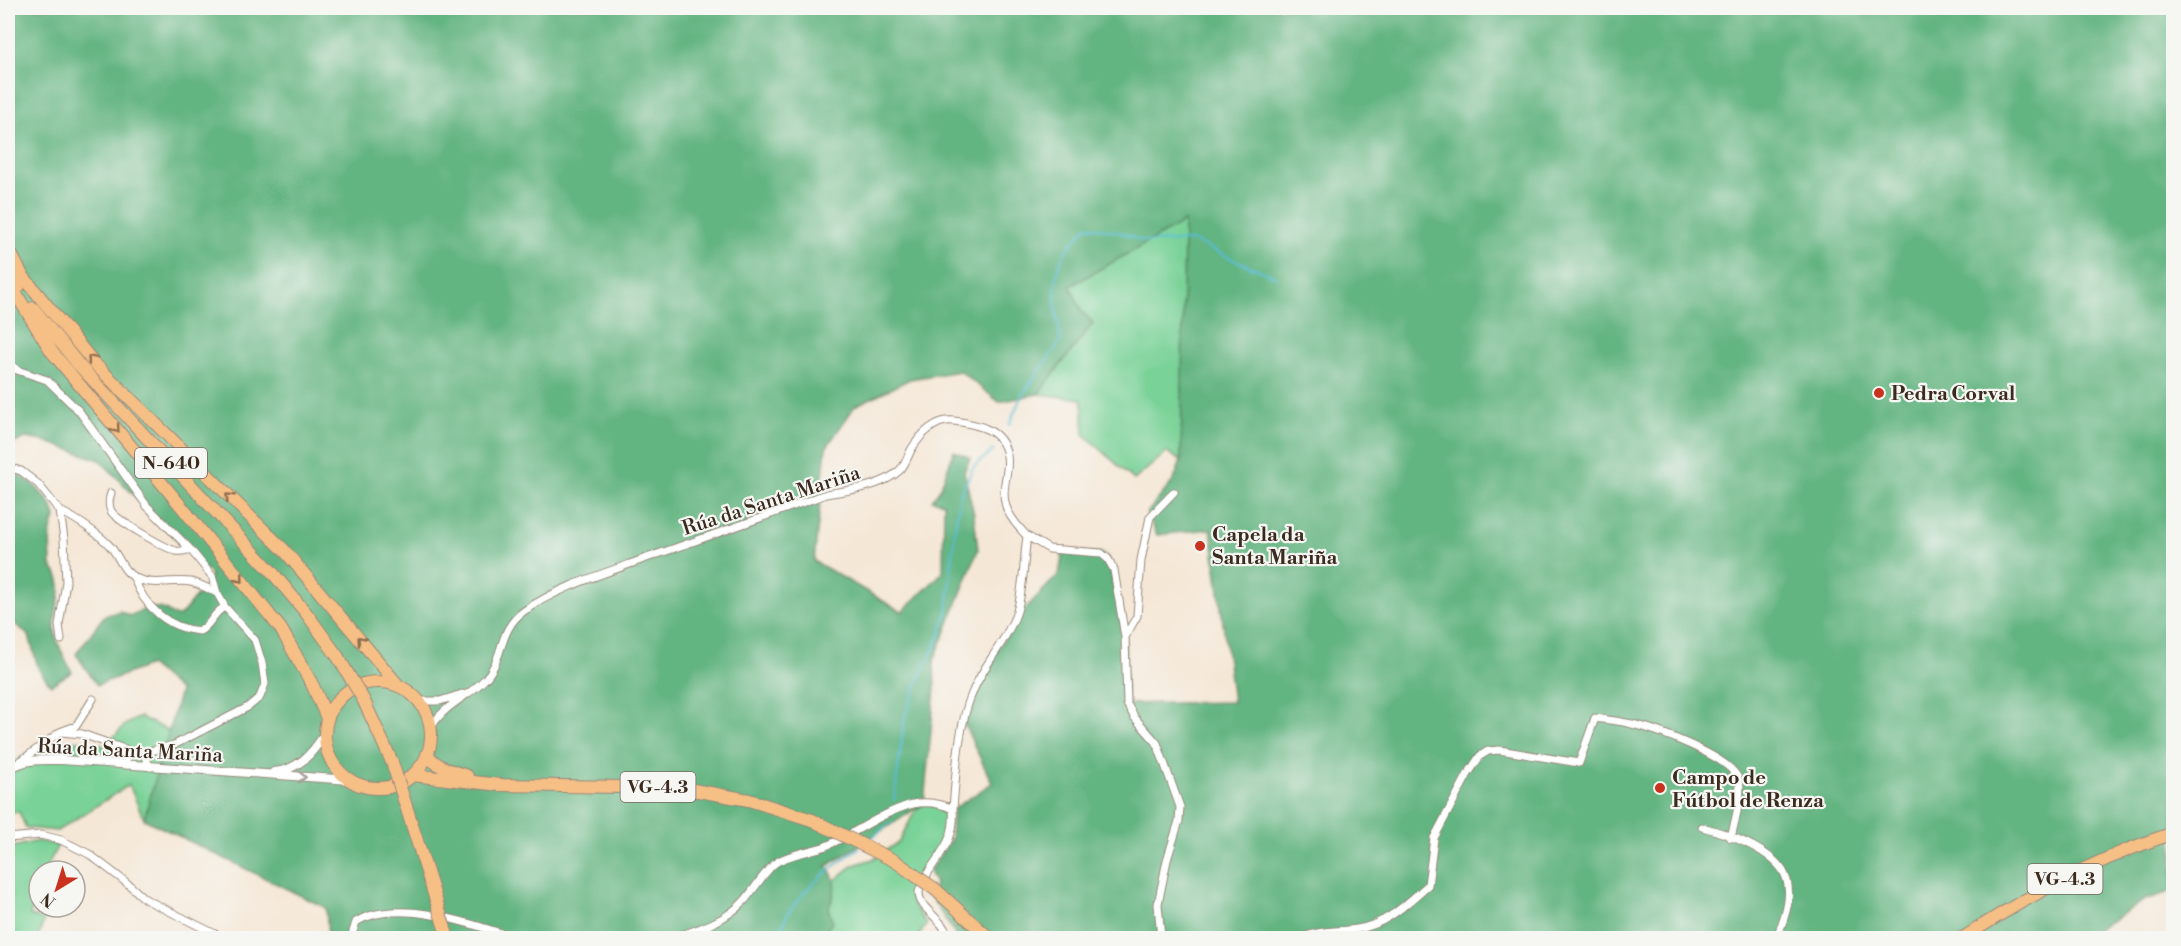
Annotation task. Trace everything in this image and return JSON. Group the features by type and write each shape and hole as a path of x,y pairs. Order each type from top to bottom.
{"highway":[{"path":"8,248 22,275 94,363 284,550 398,685 419,700 426,713 431,741 422,765 412,775 390,787 364,786 350,780 330,759 324,735 327,718 340,697 356,686 374,681 398,685"},
{"name":"N-640","path":"8,267 38,316 72,356 272,572 338,657 363,699 392,762 448,939"},
{"path":"8,280 52,352 281,629 313,686 327,718"},
{"name":"VG-4.3","path":"427,754 433,762 448,770 500,785"},
{"name":"VG-4.3","path":"412,775 500,785 682,788 749,800 812,820 895,861 936,890 975,924 987,939"},
{"name":"VG-4.3","path":"1963,939 2051,886 2150,841 2174,833"},
{"path":"975,924 995,939"}],"street":[{"path":"8,361 17,370 46,380 79,411 147,506 190,549 212,576 217,593 225,607 255,640 265,684 260,697 248,707 174,745 143,753 133,752 82,734 60,732"},
{"name":"Rúa da Santa Mariña","path":"430,728 436,717 484,681 495,667 505,632 510,623 524,611 558,592 826,494 860,489 885,479 900,469 913,447 938,422 948,420 975,424 990,429 1001,442 1007,456 1003,491 1005,504 1016,525 1027,536 1049,549 1101,554 1108,559 1114,570 1125,637 1127,704 1135,718 1157,744 1180,807 1179,821 1167,860 1158,904 1161,939"},
{"path":"8,467 21,471 38,484 60,511 77,519 110,546 125,571 134,578 159,583 191,582 217,593"},
{"name":"Rúa da Santa Mariña","path":"1125,637 1137,616 1141,560 1149,517 1174,492"},
{"path":"111,493 110,509 121,522 170,549 183,551 190,549"},
{"path":"60,511 66,582 59,625 62,640"},
{"path":"948,939 947,931 938,919 921,903 919,891 929,871 951,839 957,761 968,704 986,666 1008,632 1017,612 1027,536"},
{"path":"134,578 151,608 177,626 200,631 207,627 221,608 225,607"},
{"name":"Rúa da Santa Mariña","path":"419,700 440,701 472,690"},
{"path":"18,763 60,732 76,726 93,699"},
{"path":"1301,939 1313,933 1357,929 1378,924 1402,908 1428,885 1434,838 1480,756 1488,751 1499,750 1579,763 1595,718 1634,724 1659,733 1710,754 1727,766 1738,779 1740,789 1731,838"},
{"name":"Rúa da Santa Mariña","path":"254,773 280,771 304,761 324,735"},
{"path":"125,765 126,759 133,752"},
{"path":"143,753 150,767"},
{"name":"Rúa da Santa Mariña","path":"8,770 18,763 33,760 62,760 350,780"},
{"path":"674,939 727,917 745,900 776,862 825,846 883,816 913,804 940,803 953,809"},
{"path":"1702,827 1743,841 1773,860 1784,872 1788,892 1787,908 1776,939"},
{"path":"8,838 41,835 61,840 89,854 128,883 145,899 223,939"},
{"path":"351,939 356,922 366,916 386,911 465,921 515,939"}],"green space":[{"path":"8,8 2173,8 2173,891 2145,900 2083,938 955,938 955,934 930,896 935,884 929,871 951,839 953,809 992,783 964,724 986,666 1022,612 1059,574 1063,552 1101,553 1108,559 1125,637 1127,704 1233,702 1211,529 1157,535 1147,513 1174,480 1181,461 1184,222 1070,286 1082,312 1093,323 1038,394 999,402 960,371 910,379 855,406 826,448 814,561 902,612 943,572 944,503 932,500 940,489 954,451 970,458 964,472 974,515 978,550 934,661 935,688 924,803 827,866 834,882 833,898 828,909 833,922 819,938 328,938 326,908 144,819 180,691 150,665 97,685 76,654 104,616 120,611 130,616 144,609 153,608 180,616 199,593 204,591 211,575 100,460 44,441 25,438 8,446"},
{"path":"1170,219 1189,220 1181,461 1167,452 1134,480 1084,434 1082,399 1038,394 1093,323 1082,312 1070,286"},
{"path":"8,467 33,484 51,504 55,517 50,534 51,566 57,574 60,589 55,629 59,646 72,672 51,685 39,670 29,636 8,618 8,591 13,580 14,558 8,550"},
{"path":"140,717 173,733 144,819 129,785 57,831 26,828 19,812 10,813 8,810 8,767 48,740 80,741 105,746 126,724"},
{"path":"924,803 939,807 949,824 946,837 912,887 913,905 927,924 917,938 818,938 833,922 828,909 835,880 854,865 873,859 899,842 914,813"},
{"path":"38,841 58,845 51,859 27,859 27,919 44,920 38,938 8,938 8,848"}],"waterway":[{"path":"1009,425 1021,397 1061,340 1055,296 1058,269 1066,252 1087,226 1119,232 1146,242 1194,241 1276,277"},
{"path":"894,800 905,716 922,671 940,636 947,611 961,493 974,466 994,450"},
{"path":"868,841 891,822"},
{"path":"779,938 782,925 798,899 835,865 859,848"}],"place":[{"name":"Pedra Corval","path":"1879,393"},
{"name":"Capela da Santa Mariña","path":"1200,546"},
{"name":"Campo de Fútbol de Renza","path":"1660,788"}]}
